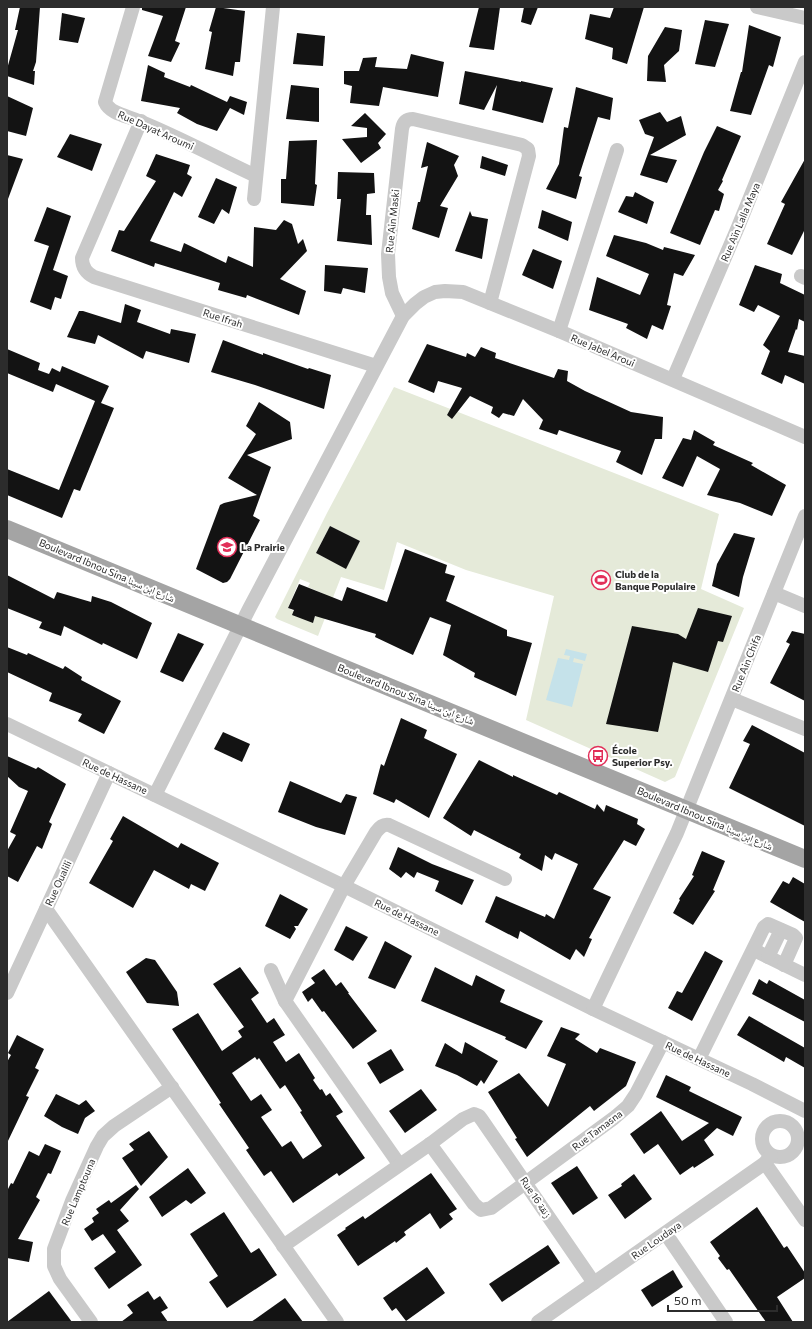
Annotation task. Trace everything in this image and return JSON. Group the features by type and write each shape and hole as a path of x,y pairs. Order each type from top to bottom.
{"main road":[{"name":"Boulevard Ibnou Sina شارع ابن سينا","path":"7,529 805,859"}],"street":[{"name":"Rue Dayat Aroumi","path":"133,7 105,102 107,107 141,121 256,176"},
{"path":"254,200 273,7"},
{"path":"756,7 805,18"},
{"name":"Rue Aïn Lalla Maya","path":"673,379 738,227 805,62"},
{"name":"Rue Ain Maski","path":"403,316 392,293 389,277 388,254 403,123 409,119 522,146 528,150 530,156 490,302"},
{"name":"Rue Ifrah","path":"141,121 82,258 84,269 94,277 376,366"},
{"path":"559,331 617,150"},
{"name":"Rue Jabel Aroui","path":"155,795 241,626 403,316 424,297 440,292 463,292 673,379 805,437"},
{"name":"Rue Ain Chifa","path":"593,1009 687,810 805,516"},
{"path":"774,593 805,606"},
{"path":"732,699 805,729"},
{"name":"Rue de Hassane","path":"7,724 344,886 800,1109"},
{"name":"Rue Oualili","path":"7,993 109,773"},
{"path":"285,1001 344,886 376,832 384,825 389,825 505,879"},
{"path":"46,909 337,1322"},
{"path":"699,1059 766,926 770,924 796,938 784,965"},
{"path":"768,957 781,930"},
{"path":"754,950 805,975"},
{"path":"271,970 285,1001 399,1164"},
{"name":"Rue Tamasna","path":"430,1144 474,1204 481,1210 491,1208 614,1118 628,1106 636,1094 663,1042"},
{"name":"Rue Lamptouna","path":"91,1322 60,1279 54,1266 54,1249 72,1201 97,1146 104,1136 114,1126 172,1087"},
{"path":"788,1123 800,1109"},
{"name":"Rue 16 زنقة","path":"430,1144 463,1119 474,1114 478,1116 526,1183 594,1284"},
{"path":"768,1159 787,1155 793,1151 797,1144 797,1136 794,1128 788,1123 780,1121 772,1123 766,1127 762,1134 762,1142 768,1159 805,1220"},
{"path":"283,1246 399,1164 430,1144"},
{"name":"Rue Loudaya","path":"538,1322 666,1234 768,1159"},
{"path":"666,1234 726,1322"}],"green space":[{"name":"Club de la Banque Populaire","path":"394,387 719,514 701,589 744,608 675,777 665,782 526,720 554,596 466,570 397,542 384,590 341,577 318,636 277,619 275,617 327,513","holes":["330,526 360,541 346,568 316,553","300,579 310,583 308,587 324,594 313,622 288,608"]}],"water":[{"path":"566,649 587,654 585,661 574,658 573,662 583,664 572,707 546,700 558,658 569,660 570,656 564,655"}],"building":[{"path":"20,7 40,7 36,62 33,71 35,71 34,85 7,76 7,69 18,30 15,30"},
{"path":"142,7 186,7 175,41 180,43 171,62 148,56 163,16 142,10"},
{"path":"216,7 245,11 240,62 235,62 233,76 205,69 212,32 209,31"},
{"path":"479,7 500,7 494,50 469,47"},
{"path":"524,7 538,7 531,25 521,22"},
{"path":"614,7 644,7 627,64 612,59 613,48 585,39 590,14 610,18"},
{"path":"62,13 85,18 78,43 59,40"},
{"path":"705,20 729,24 715,67 695,64"},
{"path":"749,25 781,37 773,67 769,65 751,115 730,111 742,72"},
{"path":"665,27 682,30 679,51 664,65 666,82 647,81 648,56"},
{"path":"297,33 325,36 323,66 293,64"},
{"path":"411,54 444,62 438,97 383,87 379,106 350,103 352,86 344,84 344,71 359,71 363,58 377,57 375,67 407,69"},
{"path":"148,65 165,73 164,77 190,87 191,85 227,102 230,96 247,102 244,115 230,108 217,131 197,124 177,113 180,108 141,101"},
{"path":"465,71 553,88 543,123 492,110 497,85 484,110 459,104"},
{"path":"291,85 319,88 319,122 286,119"},
{"path":"576,87 613,98 610,120 598,117 579,176 582,177 576,199 546,189 559,164 564,127 568,128"},
{"path":"7,96 33,108 26,136 7,131"},
{"path":"660,112 667,122 681,116 686,135 650,155 677,160 667,183 640,175 654,137 645,134 639,120"},
{"path":"365,113 386,134 378,143 381,148 361,163 342,139 367,137 367,128 351,126"},
{"path":"717,126 741,136 718,190 724,194 719,211 715,210 700,245 670,233 704,152"},
{"path":"70,134 102,144 92,171 57,157"},
{"path":"317,140 315,184 317,185 314,206 281,203 281,179 286,179 289,141"},
{"path":"427,142 459,156 454,165 458,176 440,206 448,208 439,238 412,229 428,166 421,168"},
{"path":"156,154 190,165 187,174 192,177 182,197 174,192 150,241 181,252 184,243 226,263 228,256 253,267 254,227 276,230 284,220 292,224 298,244 303,239 307,251 280,279 306,291 299,315 247,295 246,298 218,290 220,283 155,263 154,267 111,251 119,230 124,231 156,181 146,176"},
{"path":"7,155 23,159 8,199 7,199"},
{"path":"482,156 508,165 505,176 480,168"},
{"path":"805,159 805,229 792,255 767,244 785,204 781,202"},
{"path":"338,172 374,173 375,193 367,194 366,215 371,215 372,245 337,241 341,199 337,199"},
{"path":"216,178 237,187 229,214 222,209 214,224 198,217"},
{"path":"635,192 654,202 647,224 618,212 626,196 633,197"},
{"path":"47,207 71,216 53,270 68,276 61,299 55,297 51,310 30,302 49,246 34,241"},
{"path":"542,210 572,222 568,241 538,228"},
{"path":"470,211 472,216 488,219 482,259 455,251"},
{"path":"614,235 646,243 663,250 664,247 695,255 683,276 674,273 667,305 671,306 663,330 652,325 647,339 626,328 628,324 589,310 597,277 640,295 649,274 606,256"},
{"path":"533,249 562,261 553,289 522,275"},
{"path":"325,265 368,268 365,293 343,288 341,294 324,291"},
{"path":"755,265 782,274 780,283 805,295 805,322 799,319 797,330 796,329 788,352 805,356 805,384 785,375 782,384 761,374 770,351 763,345 780,316 758,305 754,312 739,305"},
{"path":"125,304 141,310 137,322 170,334 171,329 196,334 189,363 146,351 143,359 98,335 95,344 67,337 79,311 121,323"},
{"path":"223,340 263,355 263,353 308,369 309,368 331,375 324,409 255,385 211,372"},
{"path":"427,344 466,357 467,353 475,357 481,347 496,353 495,358 554,378 558,369 568,371 567,381 585,391 631,412 663,417 662,439 655,439 642,475 616,462 621,451 559,430 557,435 539,429 543,420 523,399 514,416 503,413 499,418 491,413 493,407 470,396 452,419 447,415 462,388 438,381 434,393 408,382"},
{"path":"7,349 40,363 38,370 49,374 52,368 60,372 62,366 109,386 101,403 114,408 80,491 74,489 62,518 7,495 7,469 59,490 95,401 56,384 53,392 7,373"},
{"path":"259,402 290,422 292,439 247,455 271,467 253,516 260,520 230,579 223,583 196,569 220,505 257,495 228,478 256,434 246,426"},
{"path":"694,430 715,442 713,445 753,463 751,465 786,485 772,516 740,503 707,495 720,469 697,456 683,487 662,478 683,438 691,440"},
{"path":"330,526 360,541 346,569 316,553"},
{"path":"734,533 755,538 743,577 739,597 712,586 717,564"},
{"path":"405,549 447,565 445,573 455,576 446,601 507,630 507,636 532,643 516,696 474,677 475,673 443,655 451,625 430,617 413,655 375,637 376,634 315,616 313,623 292,615 294,610 288,608 299,584 342,601 347,587 387,602"},
{"path":"7,575 54,599 57,592 91,602 92,596 111,602 152,623 137,659 103,643 102,645 64,626 61,636 39,628 42,622 7,608"},
{"path":"698,608 732,616 723,642 718,641 708,672 673,662 658,732 606,724 632,626 678,634 686,639"},
{"path":"792,631 805,634 805,701 770,683 790,644 786,642"},
{"path":"178,633 204,644 183,682 160,672"},
{"path":"7,647 27,655 28,653 63,669 65,666 82,677 81,680 121,701 104,734 78,721 82,714 49,701 52,693 7,672"},
{"path":"401,718 427,730 424,738 457,754 429,818 396,799 394,803 373,794 381,764 384,766"},
{"path":"752,725 805,753 805,826 729,788 750,744 743,741"},
{"path":"223,732 250,744 242,762 214,749"},
{"path":"7,756 36,769 38,767 66,784 49,822 52,824 42,849 37,846 18,882 7,876 7,851 16,835 10,832 28,791 19,787 7,776"},
{"path":"479,760 513,777 513,775 557,795 559,792 595,809 597,804 604,812 606,805 638,819 637,824 645,829 636,846 624,840 593,889 611,897 589,938 592,939 584,957 576,949 570,960 520,931 518,939 485,922 496,896 545,917 546,914 554,919 578,864 555,853 552,860 545,855 542,871 519,858 521,854 474,830 471,836 443,818"},
{"path":"290,781 341,803 346,794 357,797 345,835 316,827 278,812"},
{"path":"123,816 178,848 181,843 219,863 205,891 191,884 189,889 154,870 133,908 89,883 113,841 110,839"},
{"path":"398,847 432,864 474,880 462,905 435,891 439,881 417,872 414,878 406,872 401,878 389,869"},
{"path":"702,851 725,861 713,890 715,891 693,925 673,913 680,900 679,899 694,876 692,875"},
{"path":"793,877 805,884 805,922 770,902 783,881 789,884"},
{"path":"280,894 308,909 298,926 294,926 296,929 290,939 265,926"},
{"path":"346,926 368,937 353,961 334,950"},
{"path":"385,941 412,956 395,989 368,978"},
{"path":"705,951 723,961 692,1021 668,1008 677,991 682,993"},
{"path":"146,958 155,960 177,992 179,1006 147,1003 126,972"},
{"path":"240,967 259,993 251,999 267,1023 274,1018 285,1035 273,1042 286,1062 299,1053 315,1078 313,1080 320,1090 322,1089 326,1096 330,1093 343,1112 336,1116 365,1158 339,1176 337,1173 293,1203 271,1171 264,1176 246,1150 249,1148 219,1104 221,1103 172,1029 198,1013 222,1051 242,1037 238,1031 244,1027 213,984","holes":["255,1057 257,1060 259,1058 280,1089 285,1085 322,1146 303,1159 291,1141 282,1147 261,1117 272,1110 261,1094 251,1101 232,1073"]},
{"path":"435,967 472,986 476,975 505,990 500,1002 543,1021 526,1049 505,1039 506,1037 421,1001"},
{"path":"324,969 336,986 341,982 377,1031 353,1049 324,1011 322,1012 312,998 308,1002 302,992 315,983 311,978"},
{"path":"759,979 767,984 769,980 805,1000 805,1022 752,994"},
{"path":"749,1016 805,1048 805,1068 786,1057 784,1062 737,1035"},
{"path":"561,1027 580,1034 575,1039 597,1053 600,1048 636,1062 626,1086 594,1111 590,1106 527,1157 515,1139 517,1138 488,1092 519,1073 548,1107 566,1064 547,1056"},
{"path":"17,1035 44,1049 35,1068 39,1070 26,1096 29,1097 7,1143 7,1062 11,1055 8,1053"},
{"path":"465,1042 498,1061 484,1084 481,1080 477,1086 457,1075 435,1066 445,1043 462,1054"},
{"path":"391,1049 404,1070 380,1084 367,1063"},
{"path":"666,1075 691,1087 689,1091 742,1117 733,1136 717,1128 704,1140 714,1155 680,1175 658,1144 644,1154 630,1134 661,1111 682,1141 709,1123 656,1097"},
{"path":"421,1089 437,1110 405,1133 389,1111"},
{"path":"56,1094 79,1105 86,1100 95,1111 85,1118 78,1134 62,1127 44,1116"},
{"path":"149,1131 168,1157 141,1186 122,1158 134,1150 129,1144"},
{"path":"45,1144 61,1151 51,1174 48,1173 36,1197 40,1200 18,1239 33,1242 29,1262 7,1258 7,1191 11,1183 13,1184 29,1151 39,1156"},
{"path":"577,1166 598,1198 573,1215 551,1183"},
{"path":"188,1168 206,1193 191,1204 186,1200 162,1217 149,1197"},
{"path":"431,1173 457,1209 449,1214 453,1219 440,1229 430,1213 404,1232 406,1235 396,1243 395,1241 358,1266 337,1235 363,1216 365,1219"},
{"path":"634,1174 652,1199 625,1219 608,1195 622,1186 621,1184"},
{"path":"136,1185 139,1189 120,1210 129,1221 117,1230 142,1265 109,1289 94,1268 116,1252 103,1234 92,1241 84,1229 94,1222 92,1218 99,1213 96,1209 109,1200 111,1203"},
{"path":"757,1207 784,1248 787,1246 805,1273 805,1278 777,1297 793,1322 766,1322 729,1269 727,1270 718,1258 720,1256 710,1242"},
{"path":"224,1212 251,1253 259,1248 277,1275 227,1308 209,1282 218,1276 190,1234"},
{"path":"548,1245 560,1263 502,1302 489,1284"},
{"path":"427,1267 445,1293 406,1321 396,1308 392,1311 383,1298"},
{"path":"673,1270 683,1287 652,1307 641,1290"},
{"path":"49,1291 72,1322 7,1322"},
{"path":"148,1291 154,1300 160,1296 168,1308 161,1312 168,1322 121,1322 133,1313 127,1305"},
{"path":"285,1298 303,1322 251,1322"}],"place":[{"name":"La Prairie","path":"227,547"},
{"name":"Club de la Banque Populaire","path":"601,580"},
{"name":"École Superior Psy.","path":"598,756"}]}
